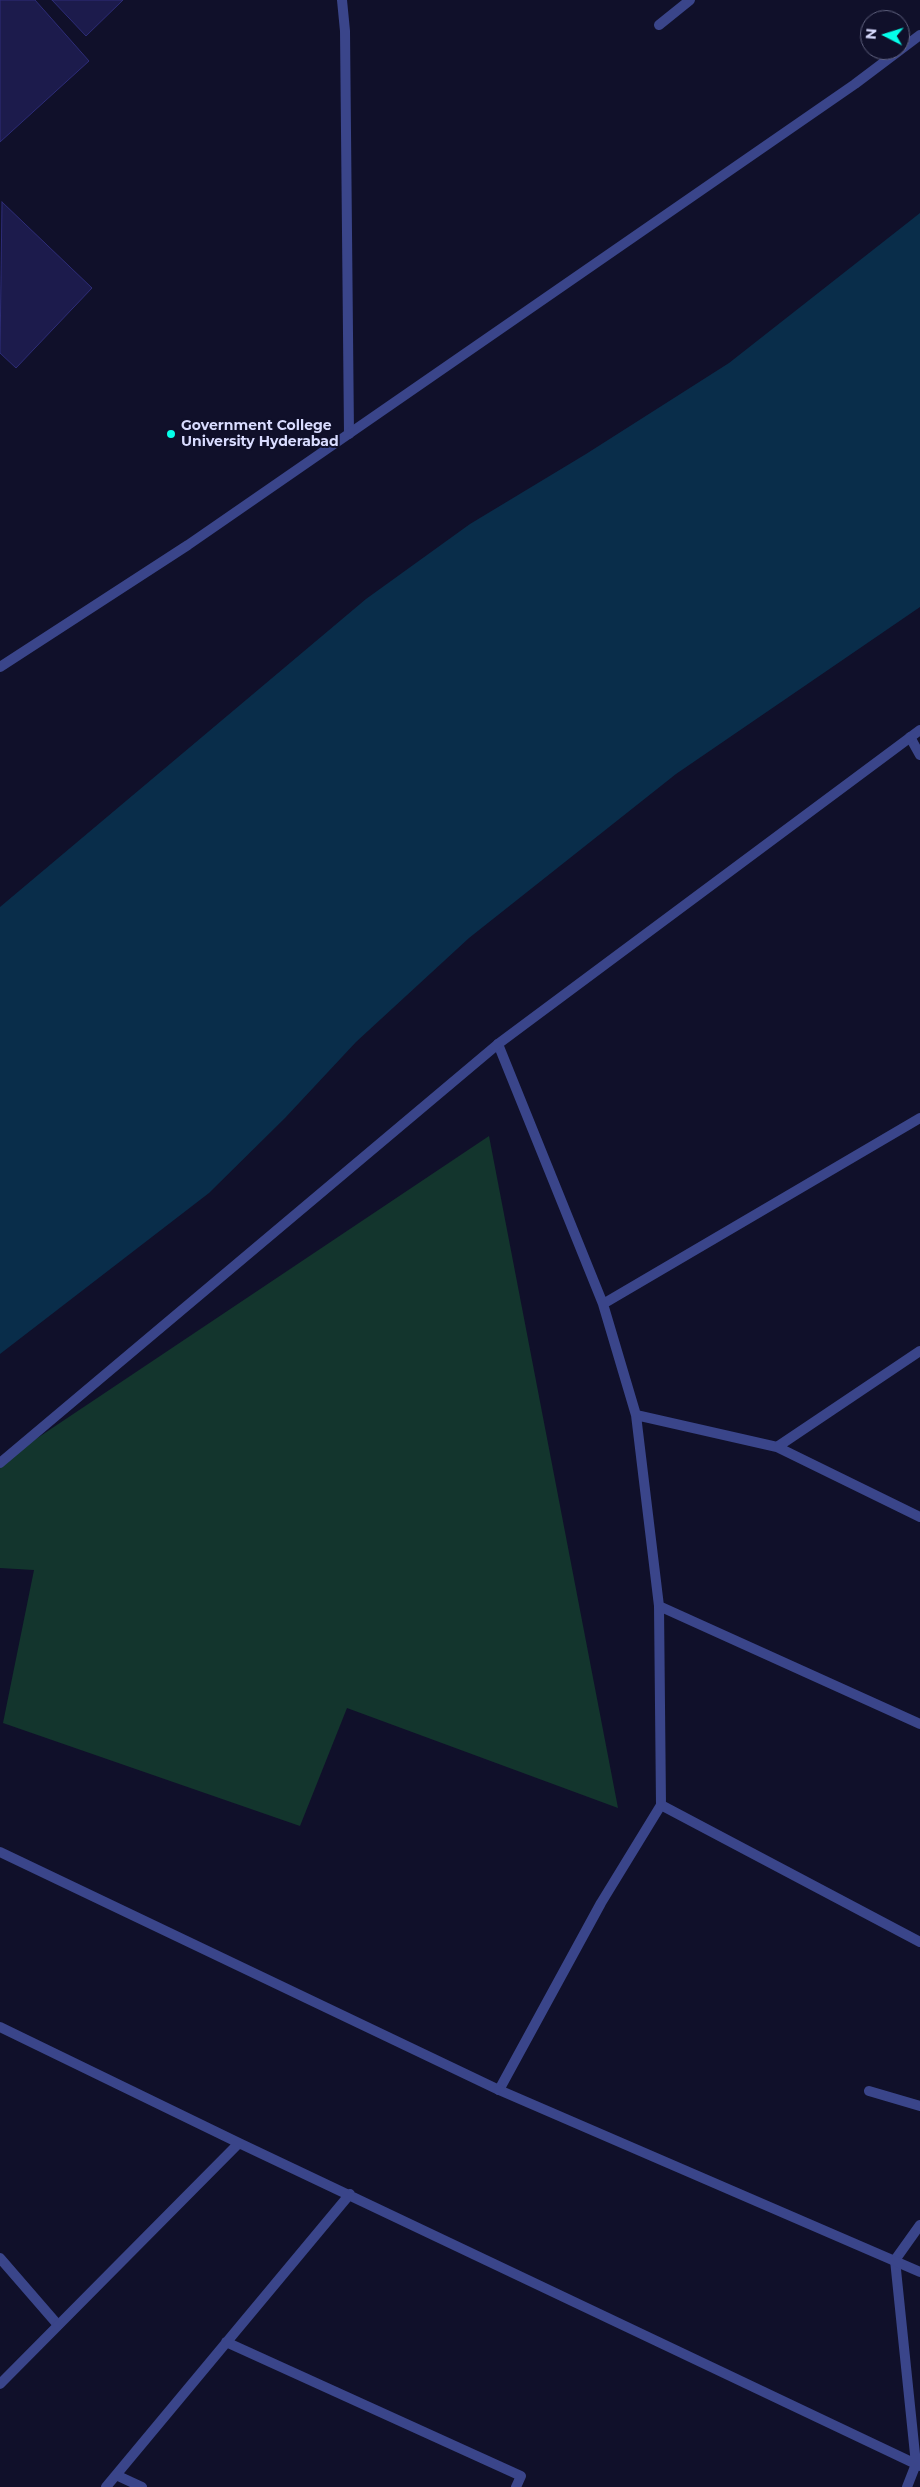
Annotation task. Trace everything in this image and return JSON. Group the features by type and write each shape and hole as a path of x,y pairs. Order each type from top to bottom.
{"street":[{"path":"342,0 345,31 350,434"},
{"path":"659,25 690,0"},
{"path":"0,666 188,546 855,84 920,36"},
{"path":"0,1463 498,1044 920,730"},
{"path":"910,737 920,755"},
{"path":"498,1044 603,1304 636,1415 659,1606 661,1805 601,1903 499,2090"},
{"path":"603,1304 920,1118"},
{"path":"777,1447 920,1351"},
{"path":"636,1415 777,1447 920,1517"},
{"path":"659,1606 920,1724"},
{"path":"661,1805 920,1942"},
{"path":"0,1852 499,2090 920,2272"},
{"path":"1,2029 918,2465"},
{"path":"869,2091 920,2106"},
{"path":"0,2384 239,2143"},
{"path":"106,2487 350,2194"},
{"path":"907,2487 918,2465 894,2260 920,2225"},
{"path":"0,2258 58,2325"},
{"path":"226,2342 521,2476 516,2487"},
{"path":"116,2475 142,2487"}],"green space":[{"path":"489,1136 618,1808 347,1708 300,1826 3,1723 34,1570 0,1568 0,1463"}],"water":[{"path":"920,213 920,607 676,774 469,938 356,1042 285,1118 209,1193 0,1354 0,907 366,599 470,524 586,454 729,363"}],"building":[{"path":"0,0 35,0 89,61 0,142"},
{"path":"52,0 123,0 86,36"},
{"path":"2,202 92,288 16,368 0,353"}],"place":[{"name":"Government College University Hyderabad","path":"171,434"}]}
